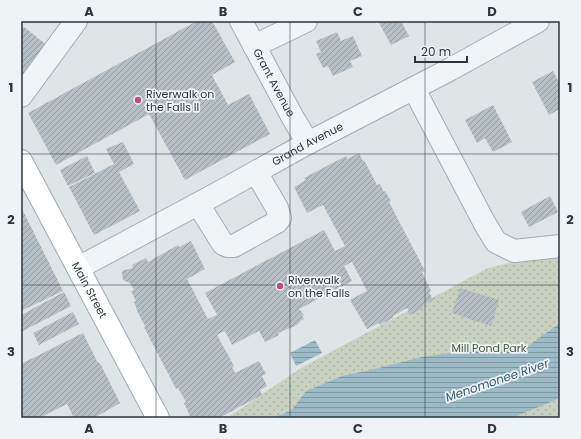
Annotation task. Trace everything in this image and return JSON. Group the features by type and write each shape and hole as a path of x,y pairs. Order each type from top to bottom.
{"main road":[{"name":"Main Street","path":"21,161 155,417"}],"street":[{"path":"21,96 76,21"},
{"name":"Grant Avenue","path":"241,21 308,143"},
{"path":"254,46 306,21"},
{"name":"Grand Avenue","path":"78,268 308,143 414,89 538,21"},
{"path":"414,89 484,224 496,242 514,251 560,246"},
{"path":"198,204 225,245 230,247 240,243 277,222 280,218 277,208 256,172"}],"green space":[{"name":"Mill Pond Park","path":"560,252 560,418 227,418 301,368 488,268"}],"water":[{"name":"Menomonee River","path":"560,323 560,398 512,418 273,418 292,410 306,391 342,376 422,357 472,350 504,351 528,346"},
{"path":"315,340 322,353 296,366 290,353"}],"building":[{"name":"Riverwalk on the Falls II","path":"197,21 212,21 235,62 212,75 228,105 249,94 270,134 185,180 149,114 56,165 28,113"},
{"path":"384,21 401,21 409,36 391,45 379,23"},
{"path":"24,27 48,46 21,81 21,31"},
{"path":"337,32 341,41 353,36 362,56 350,61 353,67 333,76 328,66 323,68 316,54 321,52 316,41"},
{"path":"553,71 560,84 560,109 549,115 532,82"},
{"path":"493,105 512,142 493,152 485,138 477,143 465,120"},
{"path":"123,142 134,164 119,172 140,211 94,235 69,187 114,164 106,149"},
{"name":"Riverwalk on the Falls","path":"359,153 377,185 380,184 391,201 389,202 425,271 422,272 431,291 429,292 433,300 422,306 423,308 410,315 407,308 380,325 379,323 367,329 350,300 367,291 352,262 344,266 352,281 299,309 304,315 302,315 304,319 297,325 278,333 279,335 265,342 259,331 232,345 225,331 217,335 234,366 232,367 235,373 259,361 266,374 262,376 267,386 260,390 262,395 219,418 191,418 184,403 186,402 178,388 176,389 144,327 145,326 136,309 134,302 136,301 131,291 134,290 130,283 123,280 122,272 133,268 132,265 146,258 148,262 178,245 179,247 191,241 205,269 187,279 208,319 217,315 205,293 324,230 335,251 345,246 323,205 307,213 294,187 306,180 304,178 346,156 347,159"},
{"path":"87,156 95,173 68,186 60,170"},
{"path":"550,196 558,212 529,227 521,212"},
{"path":"21,207 63,291 21,311"},
{"path":"460,288 499,300 491,326 452,313"},
{"path":"64,292 71,306 21,332 21,315"},
{"path":"73,312 79,324 39,345 33,333"},
{"path":"83,333 120,403 94,418 74,418 67,404 39,418 21,418 21,364"}],"place":[{"name":"Riverwalk on the Falls II","path":"138,100"},
{"name":"Riverwalk on the Falls","path":"280,286"}]}
